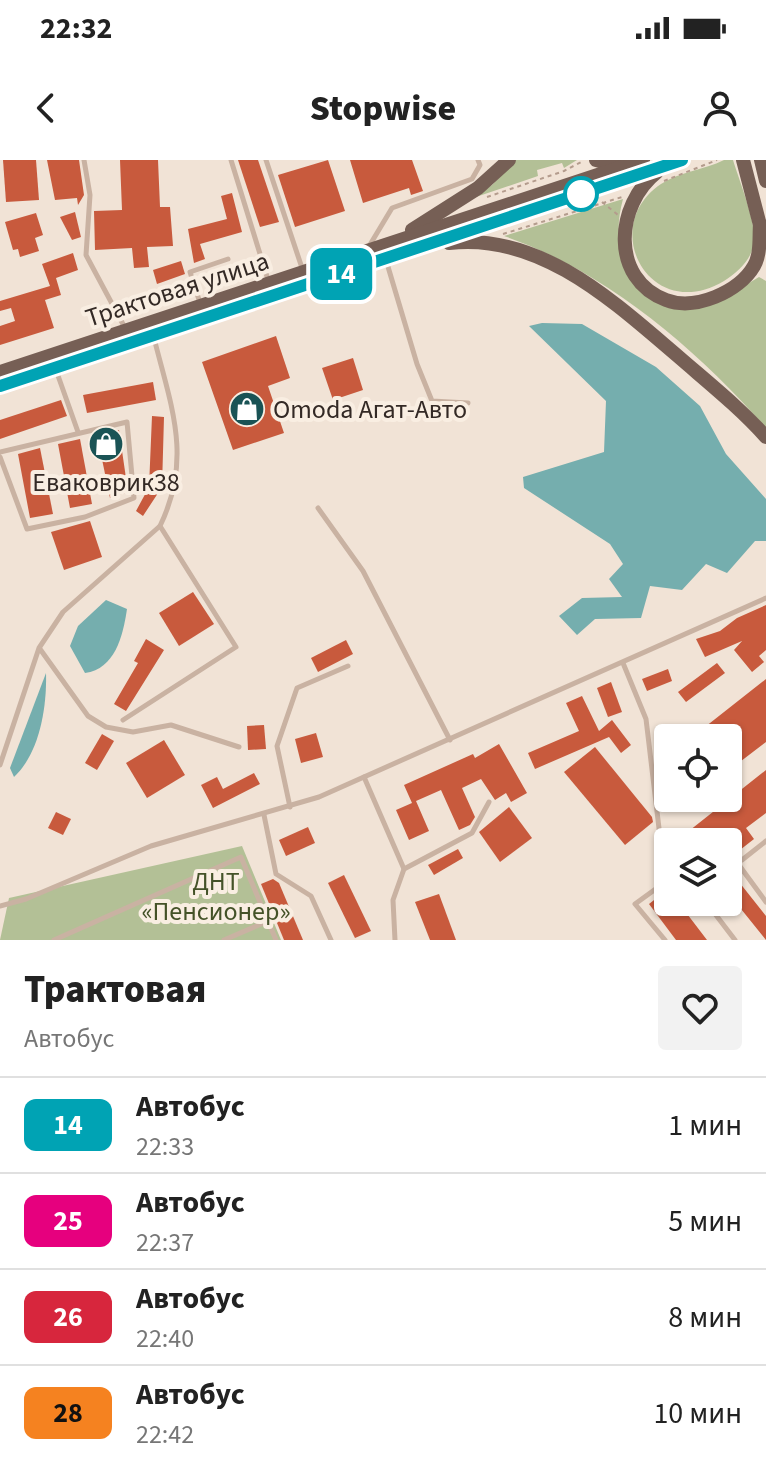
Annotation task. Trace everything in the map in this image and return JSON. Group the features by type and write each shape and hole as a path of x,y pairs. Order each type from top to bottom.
{"main road":[{"path":"377,253 472,193 509,160"},
{"path":"596,160 623,167"},
{"name":"Трактовая улица","path":"0,386 154,337 377,253 643,160"},
{"name":"Трактовая улица","path":"0,372 303,272 377,253 417,248 682,160"},
{"path":"665,166 633,197 624,227 629,257 641,279 656,295 676,303 695,302 732,288 756,262 760,224"},
{"path":"745,167 766,248"},
{"path":"417,248 459,242 498,244 566,271 642,326 737,406 766,437"}],"lane":[{"path":"84,160 90,195 86,255 127,331"},
{"path":"231,160 269,284"},
{"path":"266,160 303,272"},
{"path":"468,403 432,401 377,253 392,208 472,179 480,165 478,160"},
{"path":"201,306 190,272 228,259"},
{"path":"0,765 39,648 63,612 160,526 177,480 178,432 154,337"},
{"path":"56,369 78,432"},
{"path":"127,422 134,498 85,517 27,529 0,455 78,432 127,422"},
{"path":"318,508 363,571 450,740"},
{"path":"123,720 236,647 160,526"},
{"path":"0,906 26,899 151,846 290,807 450,740 766,598"},
{"path":"39,648 88,716 106,727 133,732 171,725 239,747"},
{"path":"623,663 646,719 659,828"},
{"path":"290,807 277,746 297,688 348,666"},
{"path":"364,777 404,869"},
{"path":"395,940 393,900 404,869 472,833 489,802"},
{"path":"264,815 276,874 311,896 331,940"},
{"path":"742,857 766,841"},
{"path":"54,940 241,857 276,940"},
{"path":"742,869 766,902"},
{"path":"654,890 635,904 665,940"},
{"path":"717,916 735,940"},
{"path":"224,940 268,921"}],"path":[{"path":"656,185 717,160"},
{"path":"484,198 564,171 583,161"},
{"path":"502,235 601,201 624,197"},
{"path":"601,201 614,208 619,216"}],"green space":[{"path":"516,160 577,160 564,168 562,163 537,170 538,176 473,198 492,185"},
{"path":"724,160 733,160 753,225 754,243 750,255 724,281 697,291 674,290 655,281 641,265 633,245 633,223 642,202 661,184"},
{"path":"623,199 620,242 630,264 655,300 734,292 759,277 766,281 766,428 710,369 647,315 577,269 504,236"},
{"name":"ДНТ «Пенсионер»","path":"242,846 281,940 0,940 9,898"}],"water":[{"path":"542,323 582,324 656,367 700,406 726,454 766,499 766,541 755,541 727,573 706,564 682,590 650,586 641,618 595,619 577,635 559,616 582,598 622,597 609,579 623,564 610,544 524,488 523,477 604,452 606,401 529,326"},
{"path":"106,600 127,609 123,630 116,650 104,665 85,673 70,646 78,626"},
{"path":"46,673 45,700 36,742 14,777 10,768"}],"building":[{"path":"3,160 36,160 39,200 6,202"},
{"path":"47,160 79,160 84,195 78,205 77,198 55,200"},
{"path":"120,160 158,160 160,207 170,207 173,246 147,247 149,267 134,268 132,248 95,250 94,211 122,210"},
{"path":"238,160 258,160 279,222 260,227"},
{"path":"328,160 345,211 295,227 278,175"},
{"path":"350,160 412,160 423,191 411,195 409,188 363,203"},
{"path":"232,193 242,232 200,244 205,259 194,263 188,229 227,219 221,196"},
{"path":"75,212 81,237 72,240 60,217"},
{"path":"36,213 43,235 35,238 39,251 20,257 18,249 13,250 5,222"},
{"path":"73,253 78,270 56,278 61,295 45,300 54,328 0,345 0,326 15,321 11,308 0,311 0,301 50,286 42,264"},
{"path":"181,261 185,274 157,284 153,270"},
{"name":"Omoda Агат-Авто","path":"276,336 290,378 268,386 284,433 233,450 202,362"},
{"path":"353,358 363,390 333,400 322,368"},
{"path":"153,382 156,400 87,413 83,395"},
{"path":"61,400 67,416 0,439 0,420"},
{"path":"152,416 164,417 162,487 143,516 136,511 149,487"},
{"path":"119,430 128,492 110,498 97,435"},
{"path":"80,439 92,504 70,508 58,444"},
{"path":"40,448 53,514 30,518 18,454"},
{"path":"90,521 102,557 64,570 51,532"},
{"path":"193,592 214,624 179,646 159,613"},
{"path":"766,605 766,650 759,656 764,662 752,672 734,650 742,641 705,657 696,639 720,631 737,618"},
{"path":"146,639 164,650 126,711 114,704 138,663 134,661"},
{"path":"346,640 353,654 318,672 311,658"},
{"path":"717,663 725,673 686,702 678,692"},
{"path":"668,669 672,681 647,691 642,679"},
{"path":"766,679 766,742 742,760 742,724 709,724"},
{"path":"611,682 622,712 608,717 597,688"},
{"path":"582,696 599,731 612,720 631,745 621,753 609,737 535,769 528,753 579,731 566,703"},
{"path":"264,725 266,749 248,750 247,726"},
{"path":"316,733 323,757 301,763 295,739"},
{"path":"102,734 114,741 97,770 85,763"},
{"path":"164,740 185,775 147,798 126,763"},
{"path":"499,744 527,793 511,802 506,793 495,800 481,779 462,788 475,817 470,825 459,830 441,790 416,801 429,831 409,840 396,810 412,803 404,785 473,754 475,758"},
{"path":"595,747 652,817 653,822 625,845 564,772"},
{"path":"766,770 766,813 746,828 754,839 742,848 742,828 693,828 713,812 742,812 742,789"},
{"path":"254,773 260,784 213,808 201,785 217,777 223,789"},
{"path":"509,807 532,838 500,862 479,832"},
{"path":"56,812 71,819 63,835 48,828"},
{"path":"308,827 315,843 286,856 279,840"},
{"path":"458,849 463,858 434,875 428,865"},
{"path":"344,875 371,931 355,938 328,883"},
{"path":"273,879 279,883 303,940 284,940 261,884"},
{"path":"742,886 766,916 766,940 742,910"},
{"path":"439,894 456,940 430,940 415,902"},
{"path":"658,916 689,916 707,940 676,940"}],"bus line":[{"name":"14","path":"0,386 682,160"}],"place":[{"name":"Omoda Агат-Авто","path":"247,409"},
{"name":"Еваковрик38","path":"106,444"}]}
